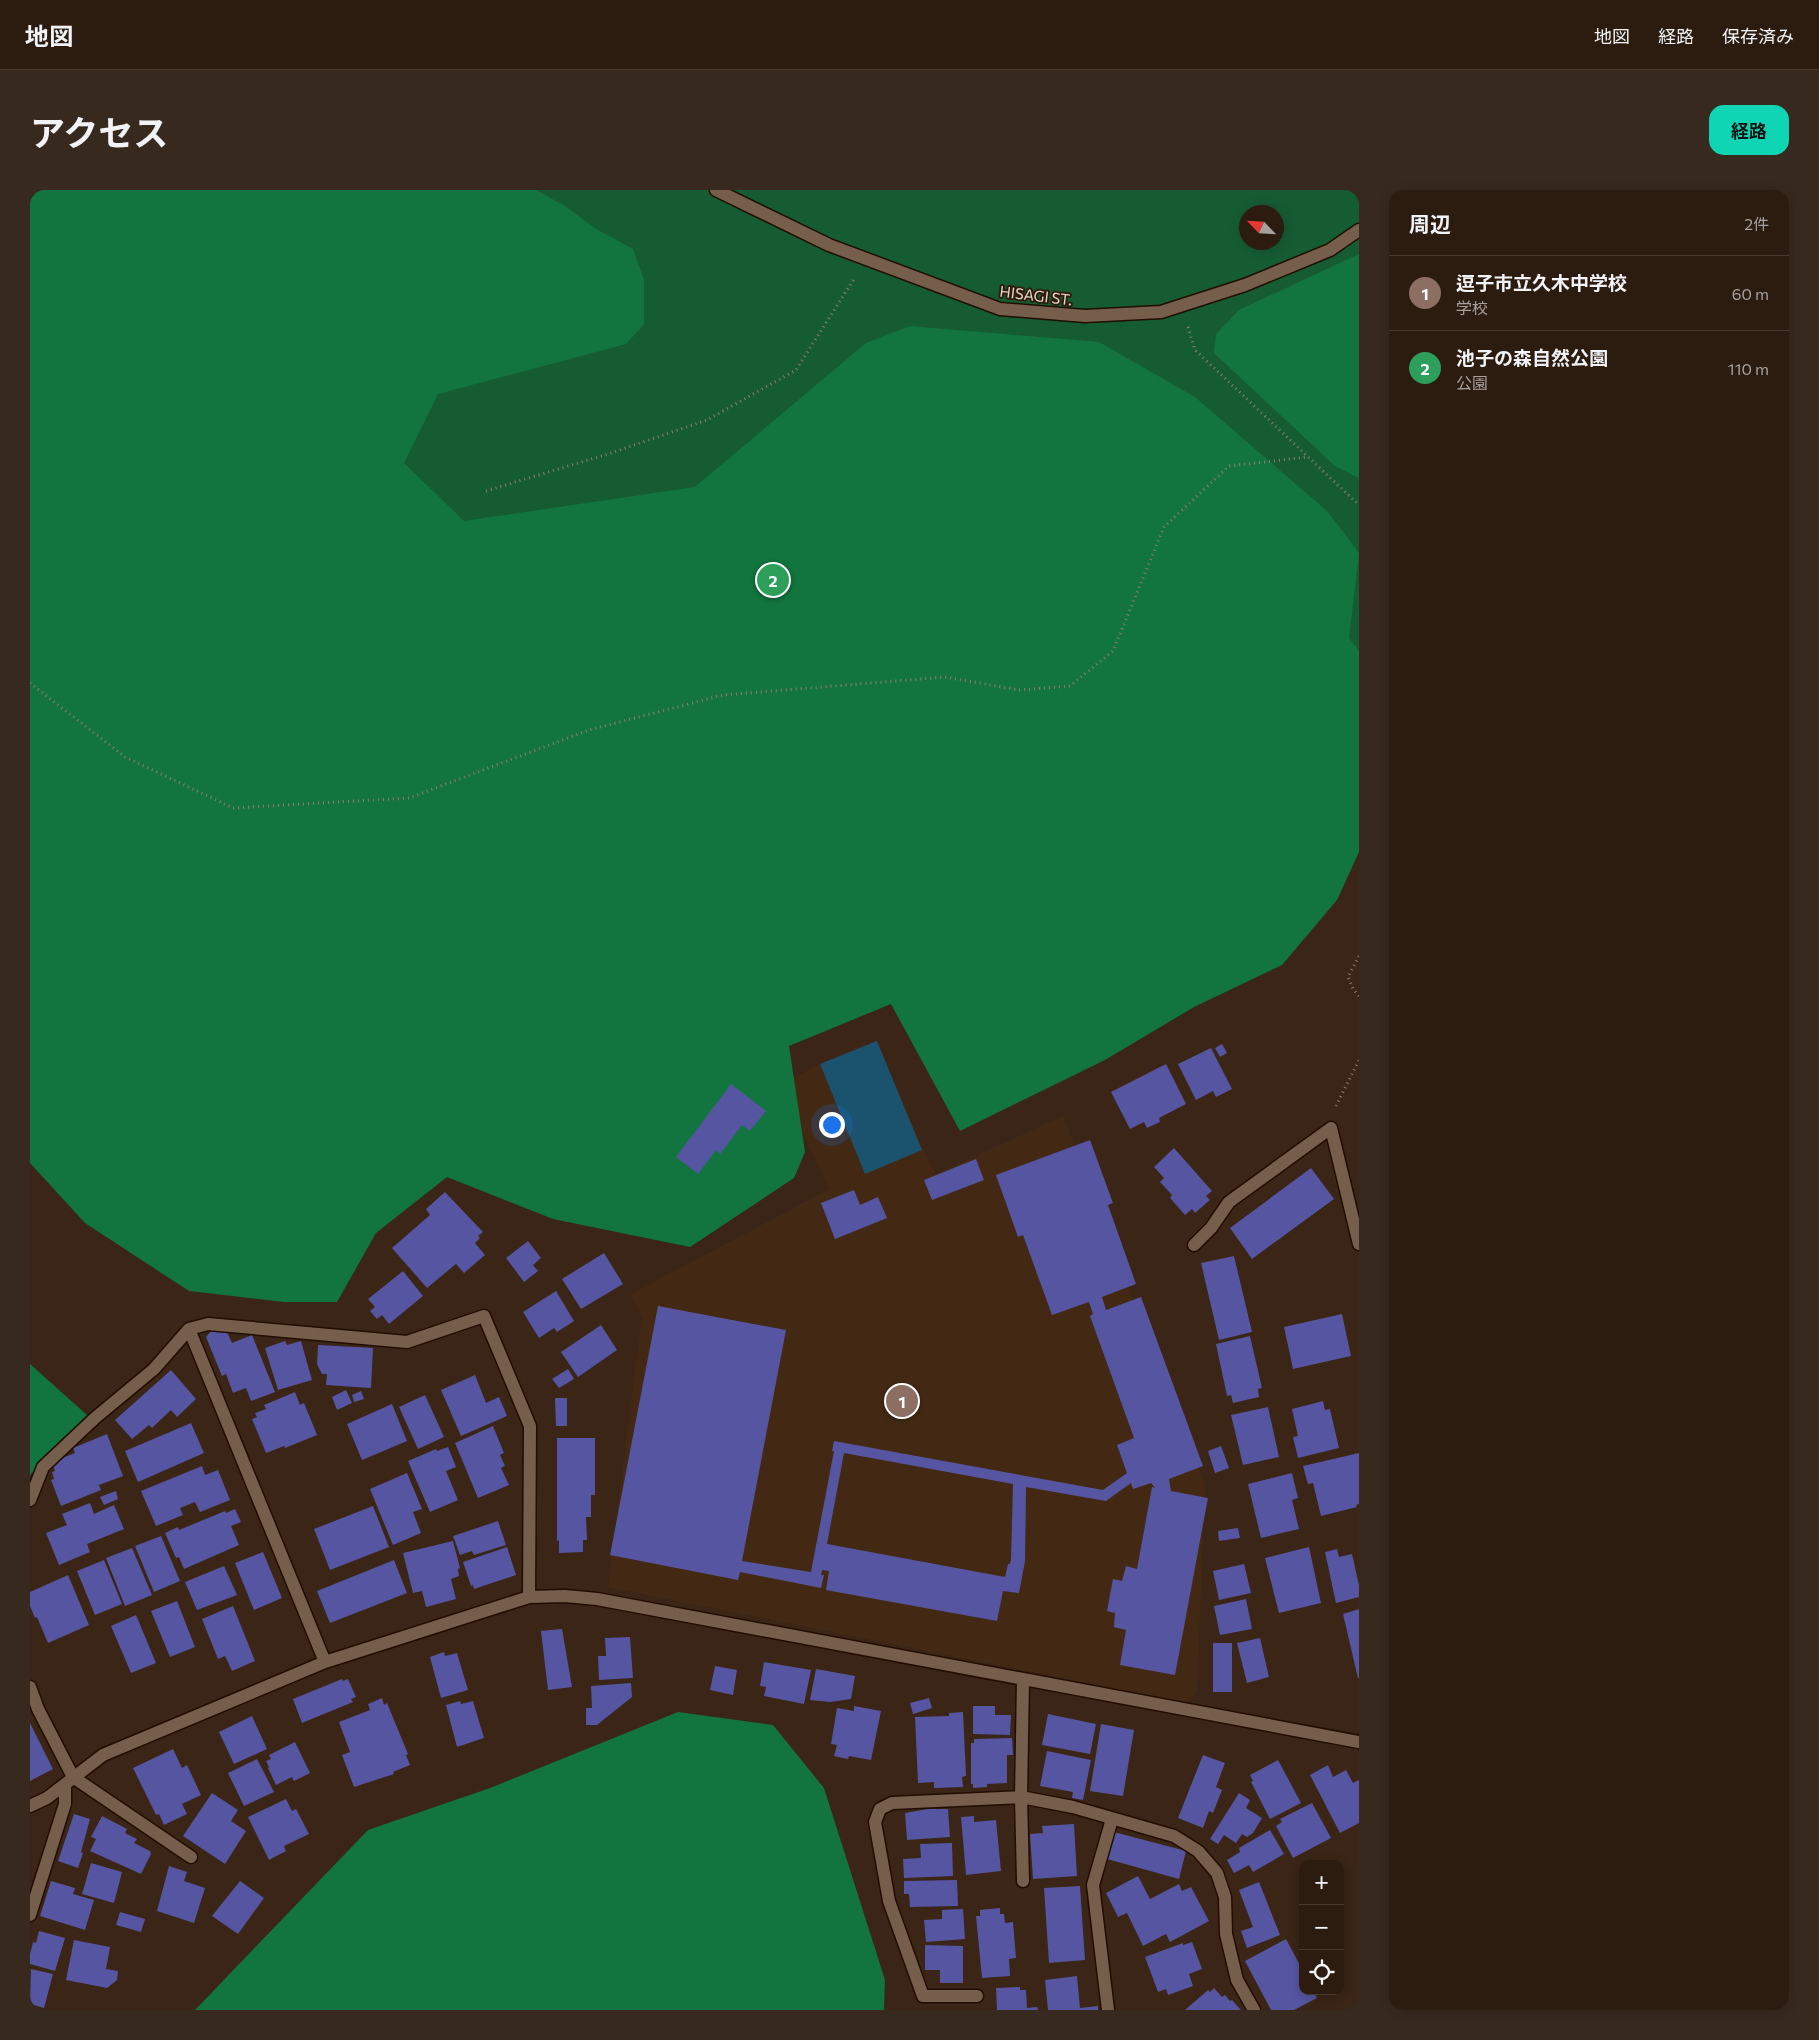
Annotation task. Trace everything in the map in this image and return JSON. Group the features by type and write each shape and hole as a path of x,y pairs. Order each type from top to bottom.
{"street":[{"name":"HISAGI ST.","path":"716,190 829,245 1000,309 1084,316 1161,312 1245,285 1330,250 1359,230"},
{"path":"1194,1245 1211,1228 1229,1202 1330,1128 1359,1244"},
{"path":"30,1500 43,1467 94,1418 154,1368 189,1329 208,1324 407,1342 484,1316 530,1426 529,1597"},
{"path":"189,1329 325,1662"},
{"path":"30,1806 47,1798 103,1755 325,1662 529,1597 565,1596 597,1598 1359,1742"},
{"path":"1023,1680 1021,1798 1023,1880"},
{"path":"30,1687 69,1781 65,1804 30,1915"},
{"path":"69,1781 191,1857"},
{"path":"977,1996 923,1996 889,1901 875,1822 880,1809 892,1803 1021,1798 1072,1807 1174,1836 1198,1851 1217,1873 1225,1897 1226,1934 1237,1980 1254,2010"},
{"path":"1108,2010 1093,1885 1112,1819"}],"path":[{"path":"486,491 608,454 707,420 796,370 866,260"},
{"path":"1182,305 1195,350 1359,505"},
{"path":"30,683 125,757 233,808 408,798 589,730 723,695 945,677 1019,690 1070,686 1113,651 1164,527 1229,466 1308,457"},
{"path":"1359,956 1348,977 1353,989 1359,996"},
{"path":"1330,1128 1336,1107 1359,1060"}],"shaded area":[{"path":"865,1043 936,1174 1063,1116 1205,1484 1197,1692 1187,1703 608,1587 642,1318 631,1294 829,1189 780,1084"}],"green space":[{"path":"30,190 1359,190 1359,768 906,975"},
{"path":"30,190 536,190 565,206 596,229 633,249 644,280 644,324 626,344 438,394 404,463 464,521 695,487 866,343 910,326 1099,342 1195,397 1328,512 1359,553 1349,638 1359,651 1359,852 1337,900 1282,965 1194,1007 1105,1060 960,1131 891,1004 789,1046 805,1152 794,1178 690,1247 553,1219 447,1177 376,1233 337,1302 284,1302 189,1291 85,1223 30,1163"},
{"path":"1359,254 1359,478 1335,466 1214,353 1216,334 1239,310"},
{"path":"30,1364 87,1415 30,1475"},
{"path":"678,1712 773,1725 824,1788 885,1980 884,2010 195,2010 368,1830 490,1788"}],"water":[{"path":"877,1041 922,1150 865,1174 820,1064"}],"building":[{"path":"1222,1044 1227,1053 1220,1057 1215,1048"},
{"path":"1211,1048 1232,1089 1216,1097 1213,1091 1196,1100 1178,1064"},
{"path":"1166,1064 1186,1104 1159,1118 1160,1122 1147,1128 1144,1122 1130,1129 1111,1092"},
{"path":"731,1084 766,1111 750,1131 742,1125 720,1154 716,1150 698,1174 676,1157"},
{"path":"1090,1140 1113,1203 1108,1205 1136,1284 1102,1297 1106,1310 1141,1297 1203,1466 1169,1479 1171,1491 1208,1498 1175,1675 1120,1665 1126,1630 1114,1627 1115,1613 1107,1611 1113,1579 1122,1581 1126,1566 1137,1569 1152,1487 1155,1488 1151,1483 1133,1489 1131,1483 1106,1501 1026,1487 1025,1561 1019,1593 1003,1591 997,1621 826,1590 829,1571 822,1570 821,1575 824,1575 821,1588 740,1572 738,1580 610,1555 658,1306 786,1330 742,1561 811,1572 834,1451 832,1451 834,1441 1103,1490 1127,1473 1117,1445 1134,1438 1090,1316 1093,1314 1089,1302 1052,1315 1023,1235 1018,1237 996,1175","holes":["844,1453 1013,1484 1011,1560 1005,1577 827,1544"]},
{"path":"1174,1148 1212,1191 1206,1196 1210,1200 1195,1213 1192,1209 1185,1215 1170,1198 1172,1195 1160,1182 1164,1178 1154,1167"},
{"path":"976,1159 984,1180 932,1200 924,1180"},
{"path":"1311,1168 1334,1199 1252,1259 1230,1228"},
{"path":"854,1190 860,1205 878,1197 887,1218 835,1239 821,1203"},
{"path":"445,1192 483,1232 478,1236 480,1238 475,1243 485,1255 464,1273 456,1264 427,1288 392,1248 430,1215 426,1209"},
{"path":"528,1241 541,1258 533,1265 538,1271 524,1282 506,1258"},
{"path":"604,1253 623,1284 581,1309 562,1279"},
{"path":"1234,1256 1252,1332 1219,1340 1201,1263"},
{"path":"403,1271 423,1296 389,1324 382,1315 377,1319 370,1311 375,1307 368,1299"},
{"path":"556,1291 574,1321 557,1332 554,1328 539,1338 523,1312"},
{"path":"1342,1314 1351,1356 1293,1369 1284,1327"},
{"path":"601,1325 617,1350 578,1377 561,1352"},
{"path":"212,1330 227,1332 232,1343 252,1335 275,1392 251,1401 246,1388 233,1393 226,1374 222,1376 206,1337"},
{"path":"1250,1336 1262,1388 1258,1389 1259,1397 1233,1403 1231,1395 1227,1396 1216,1344"},
{"path":"285,1341 287,1345 301,1341 312,1380 278,1390 265,1348"},
{"path":"318,1345 373,1348 371,1388 326,1385 327,1374 322,1374 317,1364"},
{"path":"568,1369 574,1379 559,1388 552,1379"},
{"path":"171,1370 196,1399 177,1417 171,1410 152,1428 149,1425 132,1439 115,1420"},
{"path":"475,1375 486,1403 499,1397 507,1416 461,1436 441,1390"},
{"path":"346,1390 352,1403 337,1410 332,1397"},
{"path":"361,1391 364,1399 354,1402 352,1395"},
{"path":"295,1392 300,1405 304,1403 317,1435 285,1448 284,1446 266,1453 252,1419 257,1417 255,1413 266,1409 264,1405"},
{"path":"425,1395 444,1437 418,1449 399,1407"},
{"path":"555,1398 567,1398 567,1426 556,1426"},
{"path":"1323,1401 1325,1410 1330,1409 1339,1448 1298,1458 1293,1437 1298,1436 1292,1409"},
{"path":"392,1404 407,1441 362,1460 347,1424"},
{"path":"1268,1407 1279,1457 1243,1465 1231,1415"},
{"path":"191,1423 204,1453 138,1482 125,1451"},
{"path":"493,1426 504,1453 500,1455 505,1466 501,1468 509,1485 478,1498 455,1443"},
{"path":"107,1434 123,1476 99,1485 101,1490 61,1506 51,1480 54,1479 52,1472 55,1471 52,1462 75,1453 73,1448"},
{"path":"557,1438 595,1438 595,1495 591,1495 591,1517 586,1517 587,1540 583,1540 583,1552 559,1553 559,1540 557,1541"},
{"path":"1221,1446 1229,1468 1215,1473 1208,1451"},
{"path":"448,1447 456,1467 446,1471 458,1500 430,1512 408,1461 436,1449 437,1451"},
{"path":"1359,1453 1359,1504 1356,1505 1357,1507 1321,1516 1313,1483 1308,1484 1303,1466"},
{"path":"202,1466 205,1475 218,1470 230,1500 200,1512 195,1502 180,1508 183,1515 156,1526 141,1491"},
{"path":"407,1473 422,1509 413,1512 421,1533 393,1545 370,1489"},
{"path":"1292,1473 1298,1498 1292,1500 1299,1529 1261,1538 1248,1484"},
{"path":"116,1491 118,1499 104,1505 100,1497"},
{"path":"90,1503 94,1514 114,1505 124,1529 87,1544 90,1552 59,1565 46,1533 67,1525 62,1514"},
{"path":"373,1506 389,1547 330,1570 314,1529"},
{"path":"235,1509 241,1522 231,1526 239,1545 184,1569 179,1557 176,1558 165,1533 178,1527 179,1530 225,1511 226,1513"},
{"path":"498,1521 506,1545 474,1555 472,1551 460,1555 453,1536"},
{"path":"1238,1528 1240,1538 1219,1541 1218,1531"},
{"path":"161,1536 180,1581 154,1592 135,1546"},
{"path":"453,1541 460,1568 458,1569 459,1576 451,1579 456,1599 426,1607 422,1591 413,1593 403,1553"},
{"path":"507,1547 516,1575 474,1589 473,1585 471,1586 463,1562"},
{"path":"1309,1547 1321,1603 1279,1613 1265,1558"},
{"path":"132,1548 152,1595 125,1606 106,1558"},
{"path":"1337,1549 1339,1557 1352,1554 1359,1585 1359,1597 1336,1603 1325,1552"},
{"path":"263,1552 282,1598 254,1610 235,1563"},
{"path":"104,1560 122,1604 95,1615 77,1571"},
{"path":"394,1560 407,1593 330,1623 317,1591"},
{"path":"1244,1564 1251,1593 1219,1600 1213,1571"},
{"path":"224,1566 237,1595 197,1610 185,1582"},
{"path":"68,1575 89,1625 48,1643 30,1606 30,1592"},
{"path":"1246,1599 1252,1629 1220,1635 1214,1606"},
{"path":"177,1601 195,1647 170,1657 151,1611"},
{"path":"233,1606 255,1661 232,1671 225,1656 218,1659 202,1619"},
{"path":"1359,1609 1359,1678 1358,1678 1343,1614"},
{"path":"136,1615 156,1663 131,1673 111,1626"},
{"path":"562,1629 572,1687 548,1690 541,1631"},
{"path":"630,1637 633,1678 599,1680 598,1656 606,1656 605,1638"},
{"path":"1260,1638 1269,1677 1247,1683 1237,1643"},
{"path":"1213,1643 1232,1643 1232,1692 1213,1692"},
{"path":"444,1652 445,1656 457,1653 468,1690 441,1698 430,1657"},
{"path":"764,1662 811,1670 804,1704 764,1696 766,1687 760,1686"},
{"path":"715,1666 737,1670 733,1695 710,1690"},
{"path":"816,1669 855,1676 851,1699 830,1702 810,1700"},
{"path":"342,1679 343,1681 348,1679 356,1697 351,1699 353,1702 302,1723 293,1699"},
{"path":"631,1683 632,1697 597,1725 586,1725 586,1708 592,1708 591,1686"},
{"path":"382,1698 384,1705 387,1703 408,1754 406,1755 410,1765 393,1772 394,1774 354,1787 342,1755 350,1752 339,1722 370,1710 368,1704"},
{"path":"929,1698 932,1708 913,1714 910,1703"},
{"path":"460,1701 461,1704 473,1701 484,1738 457,1747 446,1705"},
{"path":"854,1706 881,1711 871,1760 849,1756 848,1759 834,1756 837,1745 831,1744 837,1708 854,1711"},
{"path":"973,1706 995,1706 995,1715 1011,1715 1010,1735 973,1734"},
{"path":"963,1712 966,1776 962,1777 963,1787 934,1788 934,1782 918,1783 915,1717 949,1716 949,1713"},
{"path":"1048,1714 1096,1724 1090,1754 1042,1745"},
{"path":"252,1716 267,1749 234,1764 219,1732"},
{"path":"30,1723 53,1769 30,1781"},
{"path":"1101,1724 1134,1730 1123,1796 1090,1791"},
{"path":"1012,1738 1013,1755 1007,1755 1007,1783 987,1784 987,1787 973,1788 973,1784 971,1784 971,1743 974,1743 974,1739"},
{"path":"295,1742 310,1773 294,1781 292,1777 276,1785 266,1761 271,1759 269,1755"},
{"path":"173,1749 182,1768 187,1765 201,1795 182,1804 187,1814 164,1825 159,1814 156,1815 133,1768"},
{"path":"1047,1751 1091,1760 1083,1800 1072,1798 1073,1792 1040,1786"},
{"path":"1203,1755 1225,1763 1216,1787 1222,1790 1213,1813 1209,1811 1203,1828 1178,1818"},
{"path":"257,1759 274,1792 244,1806 228,1773"},
{"path":"1278,1760 1301,1803 1270,1819 1251,1782 1253,1781 1250,1775"},
{"path":"1328,1765 1333,1777 1346,1770 1353,1783 1359,1780 1359,1823 1340,1833 1310,1775"},
{"path":"212,1793 238,1810 231,1821 246,1831 225,1864 183,1836"},
{"path":"1239,1793 1250,1800 1246,1808 1262,1818 1253,1833 1247,1837 1242,1834 1236,1843 1224,1835 1218,1844 1210,1839"},
{"path":"286,1799 292,1811 296,1809 309,1834 284,1846 286,1851 269,1860 248,1817"},
{"path":"1312,1803 1331,1838 1293,1858 1276,1826 1282,1822 1280,1819"},
{"path":"928,1809 948,1809 950,1837 907,1840 905,1813"},
{"path":"74,1814 90,1819 78,1868 58,1861"},
{"path":"102,1816 127,1829 125,1833 137,1839 134,1843 150,1851 151,1854 141,1874 90,1851 96,1839 91,1837"},
{"path":"974,1816 974,1822 996,1820 1001,1871 966,1875 961,1817"},
{"path":"1074,1824 1077,1876 1033,1879 1030,1834 1043,1833 1042,1826"},
{"path":"1270,1830 1284,1854 1253,1872 1249,1865 1234,1873 1227,1860 1240,1852 1239,1848"},
{"path":"1114,1832 1186,1851 1179,1879 1107,1859"},
{"path":"952,1843 953,1876 904,1878 903,1859 921,1858 920,1844"},
{"path":"91,1863 122,1872 114,1903 82,1894"},
{"path":"169,1866 187,1872 184,1881 205,1888 194,1923 157,1911"},
{"path":"1138,1876 1150,1899 1179,1884 1182,1891 1191,1887 1209,1921 1170,1942 1166,1934 1143,1946 1127,1913 1118,1917 1106,1893"},
{"path":"957,1880 958,1906 910,1907 909,1894 904,1894 904,1881"},
{"path":"51,1881 75,1888 73,1894 94,1900 85,1930 40,1916"},
{"path":"240,1881 264,1898 238,1934 212,1916"},
{"path":"1259,1882 1280,1935 1247,1948 1241,1931 1253,1927 1239,1890"},
{"path":"1080,1886 1085,1960 1049,1963 1044,1888"},
{"path":"1000,1908 1000,1914 1004,1914 1005,1923 1013,1922 1016,1958 1009,1959 1010,1976 982,1978 976,1916 980,1916 980,1910"},
{"path":"963,1909 965,1939 926,1942 924,1920 942,1919 942,1910"},
{"path":"120,1912 145,1919 141,1932 116,1925"},
{"path":"39,1931 65,1938 55,1971 30,1964 33,1942 36,1943"},
{"path":"1286,1939 1299,1963 1299,1995 1316,1995 1317,1998 1294,2010 1271,2010 1245,1961"},
{"path":"74,1940 110,1947 106,1969 118,1971 117,1980 107,1988 66,1980"},
{"path":"1192,1942 1202,1969 1189,1974 1193,1986 1168,1995 1166,1989 1158,1992 1145,1957 1183,1943 1183,1945"},
{"path":"925,1945 963,1946 963,1983 940,1983 940,1970 925,1970"},
{"path":"31,1969 53,1974 44,2008 30,2004"},
{"path":"1077,1976 1080,2008 1098,2006 1098,2010 1048,2010 1045,1980"},
{"path":"1020,1987 1020,1990 1026,1990 1027,2008 1037,2007 1038,2010 997,2010 996,1988"},
{"path":"1214,1988 1222,1997 1225,1995 1230,2001 1232,2000 1241,2010 1185,2010 1208,1990 1210,1992"}],"place":[{"name":"池子の森自然公園","path":"773,580"},
{"name":"逗子市立久木中学校","path":"902,1401"}]}
